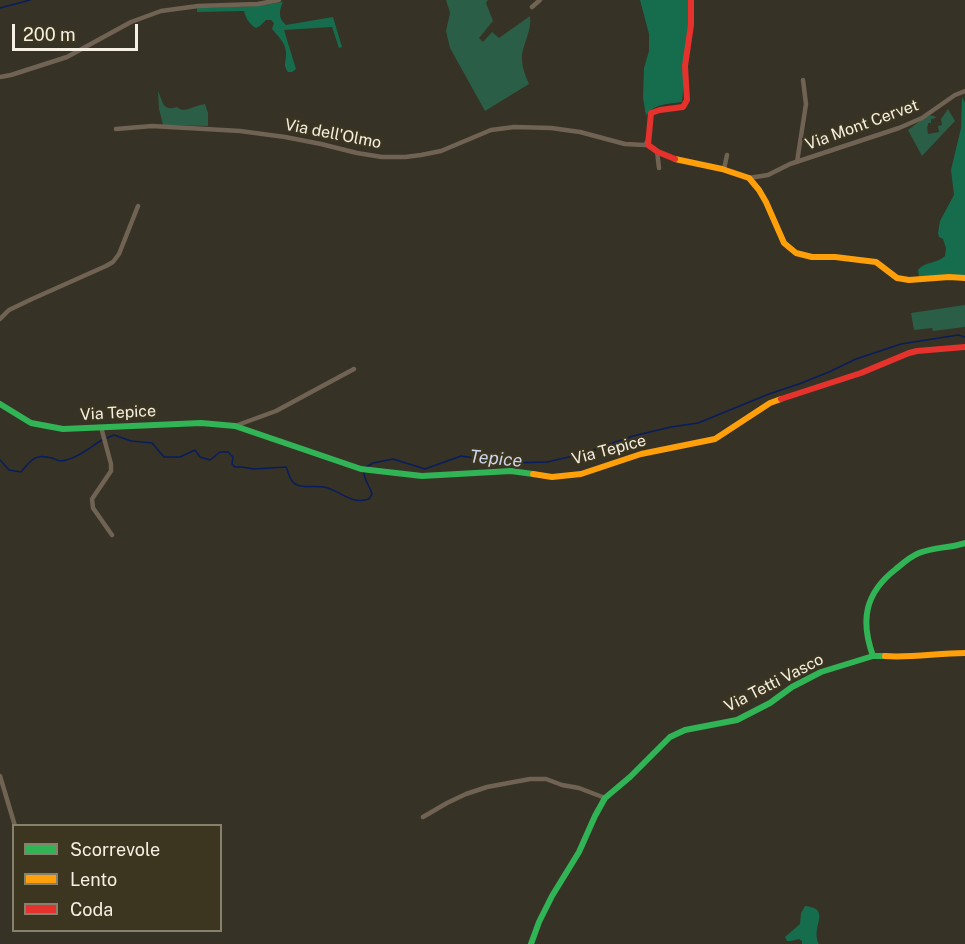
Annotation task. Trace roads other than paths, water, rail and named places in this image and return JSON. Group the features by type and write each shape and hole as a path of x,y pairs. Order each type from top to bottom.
{"street":[{"path":"0,77 67,57 131,22 160,11 198,6 258,4 279,0"},
{"path":"531,7 540,0"},
{"path":"691,0 691,25 685,66 687,100 683,107 651,113 648,145 657,152 679,160 714,166 749,178 765,199 784,243 795,253 809,257 874,261 882,264 894,277 901,279 965,278"},
{"name":"Via Mont Cervet","path":"797,162 806,104 803,80"},
{"name":"Via Mont Cervet","path":"749,178 768,175 797,162 922,118 955,95 965,91"},
{"name":"Via dell'Olmo","path":"116,129 152,126 240,131 285,136 366,155 405,157 441,151 491,130 506,127 551,128 580,132 625,144 645,145 647,142"},
{"path":"657,152 659,168"},
{"path":"724,169 727,155"},
{"path":"0,319 9,310 113,262 119,254 138,206"},
{"name":"Via Tepice","path":"0,404 31,423 63,429 201,423 235,426 371,470 422,476 512,471 552,477 581,474 641,454 715,439 770,403 861,373 917,351 965,347"},
{"path":"235,426 276,411 354,369"},
{"path":"102,427 111,471 92,499 92,504 112,535"},
{"path":"873,656 868,645 865,624 870,599 878,586 891,571 915,555 965,543"},
{"name":"Via Tetti Vasco","path":"605,798 670,737 685,730 737,720 821,672 873,656 965,653"},
{"path":"0,776 15,824"},
{"path":"423,817 466,794 530,779 546,779 605,798 579,852 552,896 531,944"}],"waterway":[{"path":"0,8 30,0"},
{"name":"Tepice","path":"366,467 373,463 393,459 425,469 461,456 509,463 547,462 582,454 633,436 698,423 829,372 856,359 901,344 958,335 965,337"},
{"name":"Tepice","path":"107,438 114,435 131,441 152,443 164,457 180,457 195,450 200,457 210,460 220,452 228,452 233,457 232,464 235,467 254,469 286,467 295,484 324,487 356,500 369,499 372,494 364,471"},
{"name":"Tepice","path":"0,460 9,470 21,472 37,457 64,461 102,440"}]}
